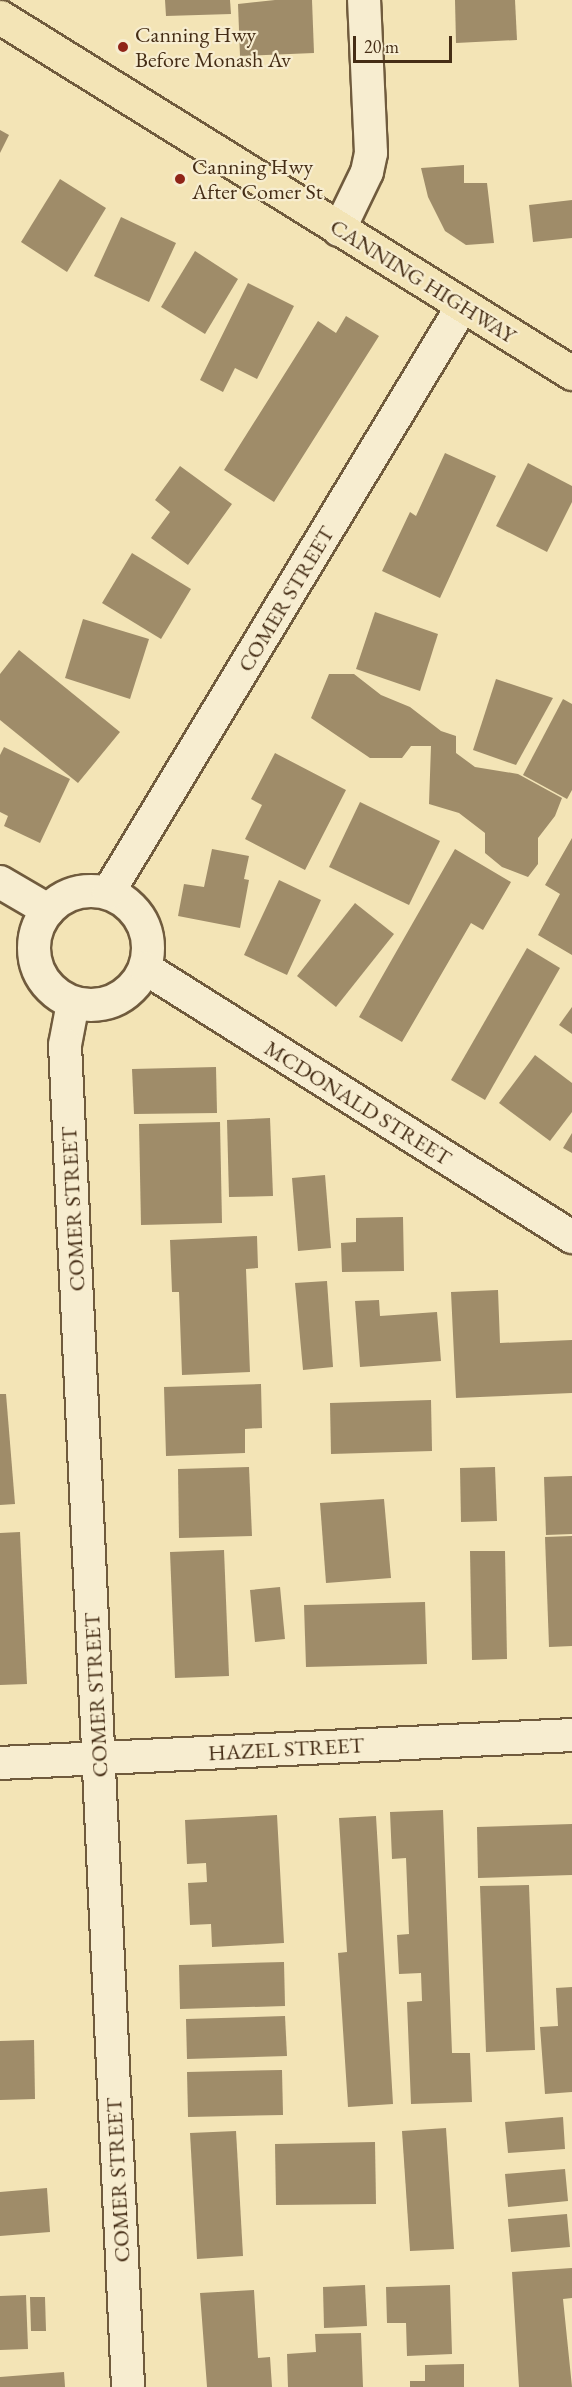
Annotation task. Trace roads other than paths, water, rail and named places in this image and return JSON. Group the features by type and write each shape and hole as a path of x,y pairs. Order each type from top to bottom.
{"highway":[{"name":"CANNING HIGHWAY","path":"0,17 572,373"}],"street":[{"path":"339,230 368,172 371,153 364,0"},
{"name":"COMER STREET","path":"108,893 463,305"},
{"path":"0,882 48,910"},
{"path":"83,891 108,893 126,902 139,918 147,936 145,968 135,986 119,999 100,1005 73,1004 55,994 42,979 35,960 34,940 48,910 64,897 83,891"},
{"name":"MCDONALD STREET","path":"145,968 572,1237"},
{"name":"COMER STREET","path":"73,1004 65,1045 128,2387"},
{"name":"HAZEL STREET","path":"0,1763 572,1735"}],"place":[{"name":"Canning Hwy Before Monash Av","path":"123,47"},
{"name":"Canning Hwy After Comer St","path":"180,179"}]}
